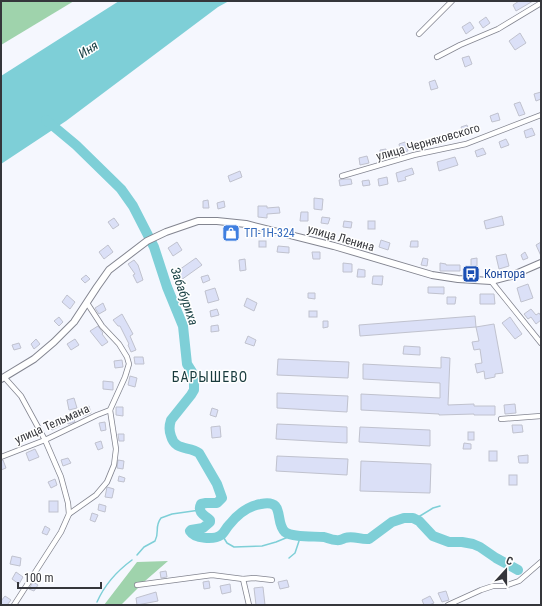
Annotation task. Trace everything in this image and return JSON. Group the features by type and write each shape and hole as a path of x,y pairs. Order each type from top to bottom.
{"main road":[{"name":"улица Ленина","path":"3,378 34,359 74,322 110,270 147,241 160,234 198,221 246,224 334,246 432,275 458,279 491,281 511,276 541,263"}],"street":[{"path":"419,34 452,1"},
{"path":"437,57 460,45 498,29 541,3"},
{"name":"улица Черняховского","path":"342,176 414,155 466,144 541,115"},
{"path":"491,281 541,343"},
{"path":"69,514 96,495 107,482 111,474 116,449 110,410 125,377 129,364 127,357 119,344 102,326 86,303"},
{"path":"3,378 21,396 45,440 60,477 68,503 69,514 61,532 14,605"},
{"name":"улица Тельмана","path":"1,457 45,440 110,410"},
{"path":"501,419 541,416"},
{"path":"448,605 493,586 505,586 519,581 541,562"},
{"path":"137,585 212,575 243,579 254,578 272,580"},
{"path":"243,579 249,605"}],"green space":[{"path":"1,1 74,1 1,45"},
{"path":"168,561 121,605 104,605 137,562"}],"water":[{"name":"Иня","path":"119,1 229,1 218,7 66,121 1,164 1,76"}],"building":[{"path":"519,1 533,1 516,11 513,5"},
{"path":"486,17 490,23 483,28 479,22"},
{"path":"470,22 474,28 466,34 462,27"},
{"path":"520,33 526,43 515,50 509,41"},
{"path":"469,56 472,64 465,67 462,58"},
{"path":"435,80 438,88 431,90 429,82"},
{"path":"541,92 541,99 536,101 534,94"},
{"path":"520,102 525,114 519,116 514,104"},
{"path":"498,113 500,120 492,122 490,116"},
{"path":"467,125 469,132 464,134 461,127"},
{"path":"532,128 535,135 526,138 524,131"},
{"path":"442,136 444,142 436,145 434,138"},
{"path":"506,139 509,145 501,148 499,142"},
{"path":"405,142 408,151 401,153 399,144"},
{"path":"422,143 424,149 416,150 415,144"},
{"path":"483,148 486,154 477,157 475,151"},
{"path":"386,149 387,156 381,158 380,150"},
{"path":"367,156 369,163 360,165 359,158"},
{"path":"455,157 458,165 439,171 437,162"},
{"path":"412,168 414,174 405,177 406,180 398,182 396,173"},
{"path":"240,171 242,177 230,182 228,176"},
{"path":"387,177 388,184 379,186 378,179"},
{"path":"351,179 352,184 340,186 339,180"},
{"path":"369,180 370,185 363,186 362,181"},
{"path":"314,198 323,199 322,210 314,209"},
{"path":"208,200 209,208 203,208 203,201"},
{"path":"224,201 225,207 218,209 217,203"},
{"path":"258,206 267,206 267,208 279,207 280,213 267,214 267,218 258,217"},
{"path":"301,212 308,212 308,221 300,221"},
{"path":"502,216 504,225 486,229 484,221"},
{"path":"322,217 330,218 328,224 321,223"},
{"path":"114,218 119,225 113,229 108,222"},
{"path":"344,221 352,222 351,228 343,227"},
{"path":"368,221 375,221 375,229 368,229"},
{"path":"381,240 390,243 388,250 379,247"},
{"path":"259,241 266,241 266,247 259,247"},
{"path":"411,241 418,241 418,247 410,247"},
{"path":"177,242 182,250 173,256 168,248"},
{"path":"541,242 541,256 536,245"},
{"path":"108,245 113,252 104,259 99,252"},
{"path":"278,246 289,247 289,253 277,252"},
{"path":"312,252 320,252 320,259 313,259"},
{"path":"525,252 528,258 523,260 521,255"},
{"path":"506,254 509,266 499,269 496,256"},
{"path":"196,258 202,265 181,280 176,272"},
{"path":"423,258 428,259 427,266 421,265"},
{"path":"477,258 477,266 471,266 471,259"},
{"path":"245,259 246,270 240,271 239,260"},
{"path":"134,260 138,265 143,280 137,283 133,275 135,274 128,264"},
{"path":"343,263 352,264 352,272 343,272"},
{"path":"440,263 446,265 460,265 460,271 440,271"},
{"path":"358,269 365,270 365,277 357,277"},
{"path":"86,275 90,279 85,283 81,279"},
{"path":"208,275 210,280 203,283 201,277"},
{"path":"373,276 383,276 382,285 372,284"},
{"path":"528,284 533,298 521,302 517,288"},
{"path":"428,287 444,287 444,294 428,293"},
{"path":"215,288 219,300 208,303 205,291"},
{"path":"308,293 315,293 315,299 308,298"},
{"path":"480,294 494,294 495,304 480,304"},
{"path":"67,295 75,302 70,309 62,302"},
{"path":"447,297 456,297 455,304 447,304"},
{"path":"247,298 257,303 254,311 244,306"},
{"path":"103,303 106,310 99,314 95,308"},
{"path":"217,309 219,315 211,317 210,311"},
{"path":"531,309 536,315 539,313 541,316 541,320 536,324 531,317 528,319 524,314"},
{"path":"309,311 317,311 317,317 309,317"},
{"path":"122,314 133,334 130,336 136,350 131,352 128,345 129,344 120,326 118,326 113,320"},
{"path":"475,316 476,327 360,336 359,325"},
{"path":"59,317 63,322 59,326 54,321"},
{"path":"510,317 522,334 515,339 502,323"},
{"path":"323,321 328,321 328,327 323,328"},
{"path":"494,324 503,373 495,374 495,377 485,379 484,371 477,373 475,364 482,363 480,349 474,350 472,342 479,341 476,327"},
{"path":"218,325 219,331 211,332 211,326"},
{"path":"98,326 108,342 102,346 90,331"},
{"path":"248,336 256,340 254,346 245,343"},
{"path":"36,339 40,344 34,349 31,344"},
{"path":"75,339 79,345 71,350 67,344"},
{"path":"19,343 21,348 14,350 12,345"},
{"path":"404,346 420,347 420,355 403,354"},
{"path":"134,357 143,357 144,364 135,364"},
{"path":"441,357 450,358 448,405 474,404 474,406 495,406 495,415 439,415 361,410 361,394 440,398 440,383 363,379 363,364 441,368"},
{"path":"278,359 349,362 348,378 277,375"},
{"path":"122,360 123,367 115,368 114,361"},
{"path":"130,376 137,378 135,387 128,385"},
{"path":"103,381 113,382 113,390 103,389"},
{"path":"277,393 348,396 347,412 277,408"},
{"path":"74,398 77,408 69,410 67,400"},
{"path":"515,404 516,413 505,414 504,405"},
{"path":"89,406 91,413 83,416 81,410"},
{"path":"116,407 123,407 123,416 116,415"},
{"path":"212,408 218,410 216,417 210,415"},
{"path":"73,417 75,422 68,424 67,419"},
{"path":"57,420 60,426 52,430 49,423"},
{"path":"105,422 106,430 101,431 99,423"},
{"path":"277,424 347,427 347,443 276,439"},
{"path":"512,425 522,425 523,432 513,433"},
{"path":"220,426 221,437 212,438 211,427"},
{"path":"360,427 430,430 430,446 359,442"},
{"path":"468,432 474,432 474,440 468,440"},
{"path":"23,433 26,440 21,442 18,436"},
{"path":"118,434 124,434 124,441 119,441"},
{"path":"101,441 103,448 98,450 95,443"},
{"path":"464,443 471,444 471,449 463,449"},
{"path":"35,449 39,457 29,461 26,453"},
{"path":"489,451 497,451 497,461 489,461"},
{"path":"528,455 528,463 519,463 518,456"},
{"path":"277,456 348,459 347,475 276,471"},
{"path":"68,458 71,463 63,466 61,460"},
{"path":"3,460 6,468 1,470 1,461"},
{"path":"118,460 124,461 123,469 117,468"},
{"path":"361,461 431,464 430,493 360,491"},
{"path":"509,475 517,475 517,485 509,485"},
{"path":"119,476 125,478 124,482 118,481"},
{"path":"55,479 57,485 51,488 48,482"},
{"path":"107,487 114,489 112,498 105,497"},
{"path":"49,501 58,501 58,512 49,512"},
{"path":"99,504 106,506 105,512 98,510"},
{"path":"92,513 98,515 95,522 90,520"},
{"path":"45,526 50,529 47,535 42,533"},
{"path":"12,556 21,558 20,566 10,564"},
{"path":"166,571 167,577 161,578 160,572"},
{"path":"16,572 23,577 19,584 12,579"},
{"path":"287,580 289,587 280,589 278,582"},
{"path":"209,581 210,588 204,589 203,582"},
{"path":"33,582 38,585 34,591 29,589"},
{"path":"230,584 231,592 222,594 220,586"},
{"path":"263,587 265,605 256,605 254,588"},
{"path":"446,591 449,600 442,602 438,593"},
{"path":"156,592 158,601 137,605 136,598"},
{"path":"5,596 11,600 7,605 1,605 1,601"},
{"path":"430,596 434,603 424,605 422,600"}],"waterway":[{"name":"Забабуриха","path":"46,120 76,145 121,189 133,206 154,247 167,287 183,326 187,364 192,372 194,390 171,420 170,432 173,441 176,444 199,453 217,484 222,498 217,503 201,504 200,509 203,515 210,520 210,522 203,528 191,530 190,531 192,534 205,538 218,537 239,514 256,505 269,503 277,508 280,523 285,532 293,535 324,537 337,540 348,537 369,539 392,522 404,518 413,518 419,521 433,536 449,542 473,544 518,570"},
{"path":"415,519 433,508 440,506"},
{"path":"137,555 144,547 155,541 158,524 161,518 172,514 200,510"},
{"path":"222,535 227,543 234,547 262,546 293,535"},
{"path":"289,558 295,553 301,535"},
{"path":"97,602 112,578 132,560"}],"place":[{"name":"ТП-1Н-324","path":"231,233"},
{"name":"Контора","path":"471,274"}],"district":[{"name":"БАРЫШЕВО","path":"210,377"}]}
